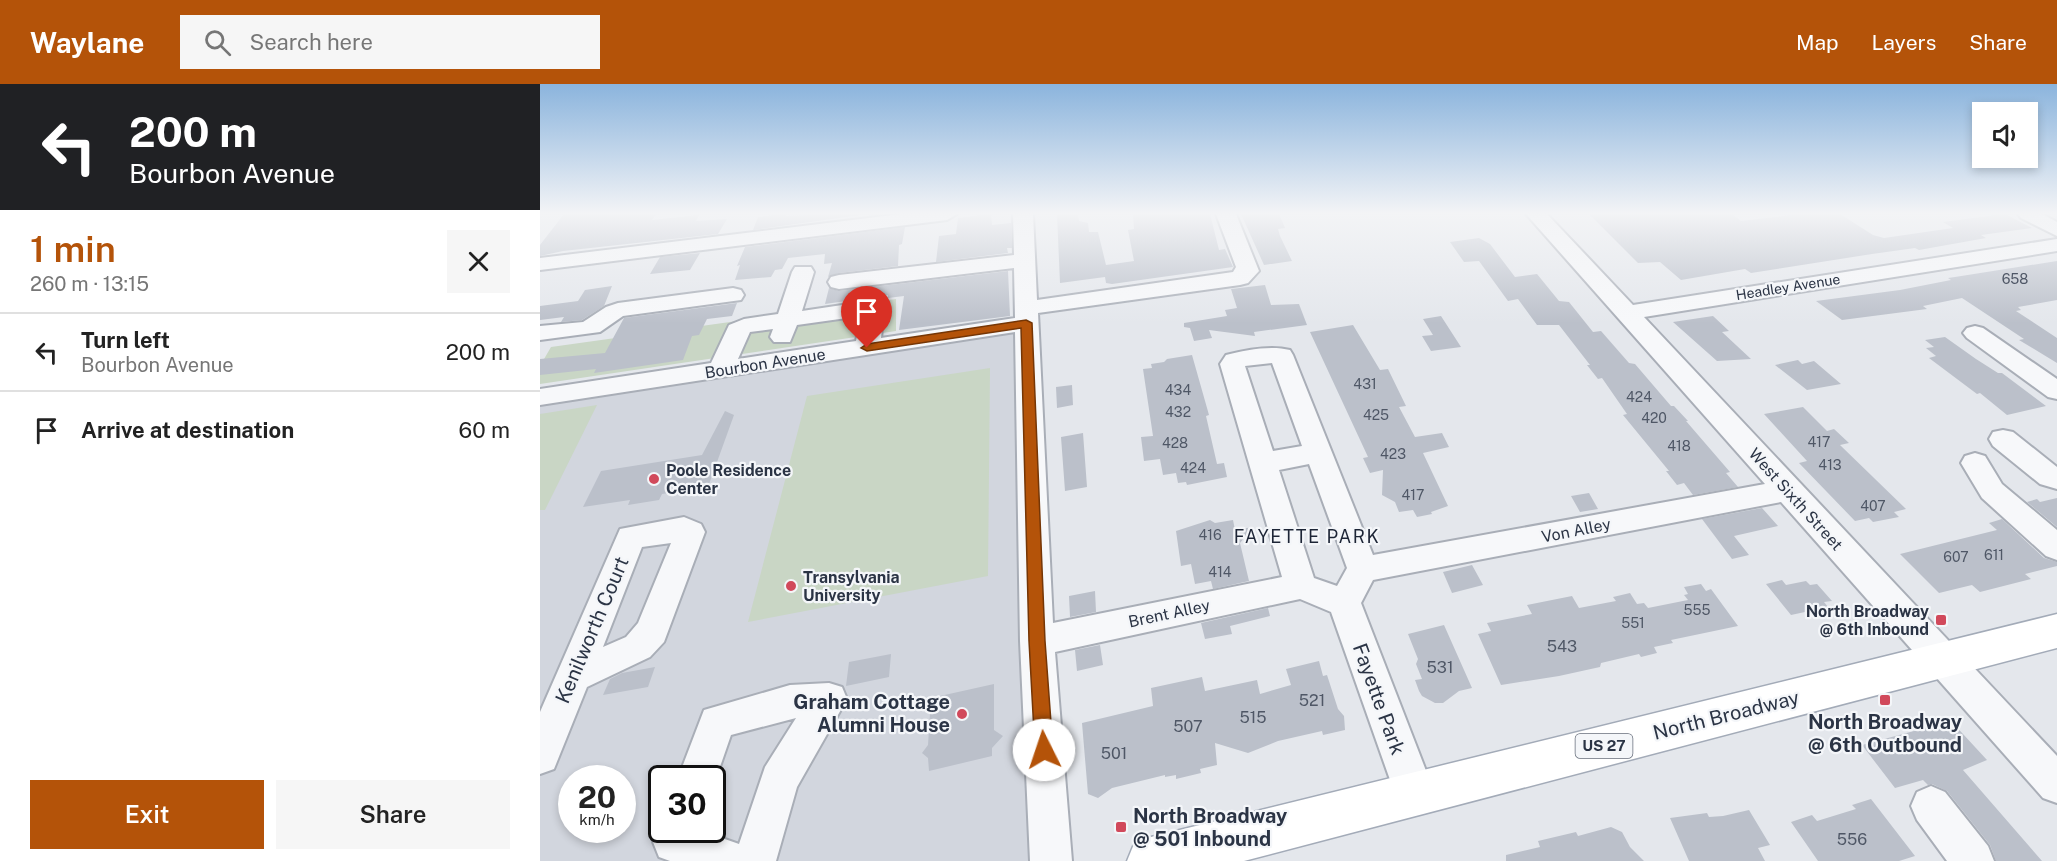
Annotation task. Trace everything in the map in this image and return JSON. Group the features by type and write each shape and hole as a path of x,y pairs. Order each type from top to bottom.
{"main road":[{"name":"North Broadway","path":"1151,861 2057,630"}],"street":[{"path":"540,264 652,250"},
{"path":"1024,250 1037,641 1052,861"},
{"name":"Bourbon Avenue","path":"540,397 867,348 1026,315 1240,278 1248,271 1240,250"},
{"name":"West Sixth Street","path":"1569,250 2057,784"},
{"name":"Headley Avenue","path":"1626,313 2024,250"},
{"path":"839,282 1024,260"},
{"path":"775,362 803,272"},
{"path":"540,333 601,323 606,315 618,310 733,295"},
{"path":"721,370 736,330 744,326 869,308 873,310 867,348"},
{"path":"1975,333 2057,391"},
{"path":"1281,355 1319,453 1363,569 1344,603 1301,586 1232,364 1235,360 1281,355"},
{"path":"2002,439 2050,477 2057,478"},
{"path":"1263,463 1319,453"},
{"path":"1975,463 1992,491 2057,548"},
{"name":"Von Alley","path":"1363,569 1788,490"},
{"name":"Kenilworth Court","path":"540,756 631,537 684,529 690,532 652,632 638,647 573,677"},
{"name":"Brent Alley","path":"1037,641 1301,586"},
{"name":"Fayette Park","path":"1344,603 1415,794"},
{"path":"702,765 717,722 790,702 829,699 779,780 755,861"},
{"path":"1931,806 1972,861"},
{"path":"692,843 730,861"}],"shaded area":[{"name":"Transylvania University","path":"1033,324 1052,861 540,861 540,393"}],"green space":[{"path":"896,299 896,331 540,384 540,366 551,347"},
{"path":"990,368 988,576 748,622 807,396"},
{"path":"597,405 545,510 540,510 540,414"}],"building":[{"path":"540,250 570,250 563,251 540,256"},
{"path":"744,250 899,250 898,266 839,273 828,277 832,263 824,264 825,254 788,258 782,269 775,270 771,277 735,280 740,265 737,266"},
{"path":"937,250 1007,250 1008,253 936,262"},
{"path":"1059,250 1102,250 1106,265 1134,261 1132,250 1226,250 1233,267 1112,284 1106,283 1105,277 1060,283"},
{"path":"1257,250 1287,250 1292,261 1264,265"},
{"path":"1456,250 1495,250 1515,277 1537,274 1559,301 1569,302 1593,332 1601,331 1629,363 1635,364 1671,406 1674,406 1688,421 1686,421 1730,472 1726,473 1738,487 1693,495 1684,483 1677,485 1666,471 1669,471 1623,415 1627,414 1602,378 1598,379 1559,325 1537,325 1518,299 1508,301 1479,261 1464,262"},
{"path":"1625,250 1899,250 1751,273 1745,269 1681,280 1660,262 1638,263"},
{"path":"700,253 690,270 650,274 660,257"},
{"path":"2057,261 2057,300 2018,307 2021,310 2016,311 2057,338 2057,363 2019,340 2024,339 1962,298 1923,306 1927,309 1842,320 1816,301 1900,290 1951,280 1948,278"},
{"path":"1008,271 1010,316 899,330 904,296 888,298 888,295 825,304 829,288 839,291"},
{"path":"1265,285 1271,305 1299,304 1307,325 1254,332 1255,336 1209,330 1212,338 1194,341 1190,328 1184,327 1184,323 1227,316 1225,310 1237,308 1231,289"},
{"path":"612,286 604,306 582,320 561,322 564,317 540,320 540,306 578,301 585,290"},
{"path":"737,303 732,316 707,319 699,335 692,336 683,360 594,373 596,369 540,375 540,359 605,353 624,318"},
{"path":"1441,316 1461,347 1431,351 1422,336 1433,335 1423,319"},
{"path":"1713,316 1729,331 1722,332 1751,359 1717,361 1673,322"},
{"path":"1353,325 1380,370 1388,369 1406,406 1399,407 1415,437 1442,433 1449,447 1423,453 1448,506 1431,512 1432,514 1417,517 1413,510 1399,512 1395,502 1382,495 1383,470 1370,473 1363,458 1368,457 1310,332"},
{"path":"1945,337 1998,373 2002,373 2046,406 2007,415 1980,393 1977,394 1929,358 1936,356 1926,348 1934,347 1925,340"},
{"path":"1192,355 1209,415 1206,416 1217,464 1224,463 1227,477 1187,485 1186,482 1178,483 1176,473 1163,475 1160,459 1144,461 1141,437 1153,436 1143,369 1152,368 1151,364 1164,362 1167,359"},
{"path":"1798,360 1802,364 1814,361 1841,384 1807,390 1775,365"},
{"path":"1072,385 1073,405 1057,408 1056,387"},
{"path":"1803,407 1827,431 1834,429 1849,443 1840,445 1906,509 1894,512 1899,517 1873,522 1869,518 1855,521 1799,463 1807,461 1764,414"},
{"name":"Poole Residence Center","path":"725,411 734,415 708,487 662,494 659,500 628,505 630,500 583,507 601,471 702,455"},
{"path":"1083,433 1087,487 1065,491 1061,437"},
{"path":"1589,493 1598,509 1580,512 1571,496"},
{"path":"2057,498 2057,527 2027,502 2037,499 2040,502"},
{"path":"1762,508 1778,526 1734,536 1749,555 1732,559 1702,519"},
{"path":"2002,519 2044,558 2057,562 2057,566 2025,574 2031,579 1980,592 1972,585 1939,593 1900,554 1997,530 1989,523"},
{"path":"1210,520 1215,523 1233,520 1235,530 1253,527 1240,543 1249,581 1213,589 1211,581 1195,584 1191,564 1181,566 1176,531"},
{"path":"1472,565 1483,585 1452,593 1443,572"},
{"path":"1782,580 1786,585 1806,581 1810,585 1817,584 1832,601 1824,602 1828,607 1791,615 1766,584"},
{"path":"1701,584 1706,591 1711,589 1738,626 1671,640 1673,643 1654,647 1657,653 1641,657 1639,654 1601,663 1600,667 1501,685 1478,634 1491,631 1487,623 1532,614 1527,605 1572,596 1579,608 1616,601 1613,597 1630,593 1637,604 1644,603 1648,608 1688,600 1684,595 1688,594 1684,587"},
{"path":"1095,591 1096,612 1070,617 1069,596"},
{"path":"1268,608 1270,616 1230,626 1232,634 1205,639 1201,623"},
{"path":"1444,625 1472,688 1459,691 1443,703 1435,703 1422,696 1419,691 1415,680 1422,679 1416,664 1418,659 1408,634"},
{"path":"1100,645 1103,665 1077,671 1075,650"},
{"path":"891,654 889,677 846,686 849,662"},
{"path":"1319,661 1323,676 1327,675 1338,709 1344,716 1345,730 1323,735 1322,731 1278,741 1248,753 1215,743 1217,765 1200,769 1201,773 1176,779 1176,775 1165,777 1165,775 1112,788 1098,798 1088,794 1082,723 1153,706 1151,688 1202,677 1205,691 1257,680 1260,694 1291,685 1286,669"},
{"path":"655,667 648,687 603,695 610,679 622,673"},
{"name":"Graham Cottage Alumni House","path":"994,684 994,730 1003,736 992,748 992,756 929,771 928,758 922,753 928,745 931,698"},
{"path":"1951,721 1987,760 1963,770 2042,861 1996,861 1990,845 1947,791 1932,784 1928,785 1923,780 1895,788 1862,745"},
{"path":"1871,799 1915,856 1899,861 1818,861 1791,822 1812,815 1817,821 1856,809 1852,805"},
{"path":"1749,810 1770,845 1758,848 1765,861 1689,861 1670,818 1707,813 1709,817 1723,816"},
{"path":"1611,827 1622,832 1630,847 1644,861 1506,861 1506,855 1540,847 1538,841 1576,832 1578,836"}],"place":[{"name":"Poole Residence Center","path":"654,479"},
{"name":"Transylvania University","path":"791,586"},
{"name":"North Broadway @ 6th Inbound","path":"1941,620"},
{"name":"North Broadway @ 6th Outbound","path":"1885,700"},
{"name":"Graham Cottage Alumni House","path":"962,714"},
{"name":"North Broadway @ 501 Inbound","path":"1121,827"}],"district":[{"name":"FAYETTE PARK","path":"1307,537"}],"route":[{"path":"867,348 1026,323 1037,641 1044,750"}]}
